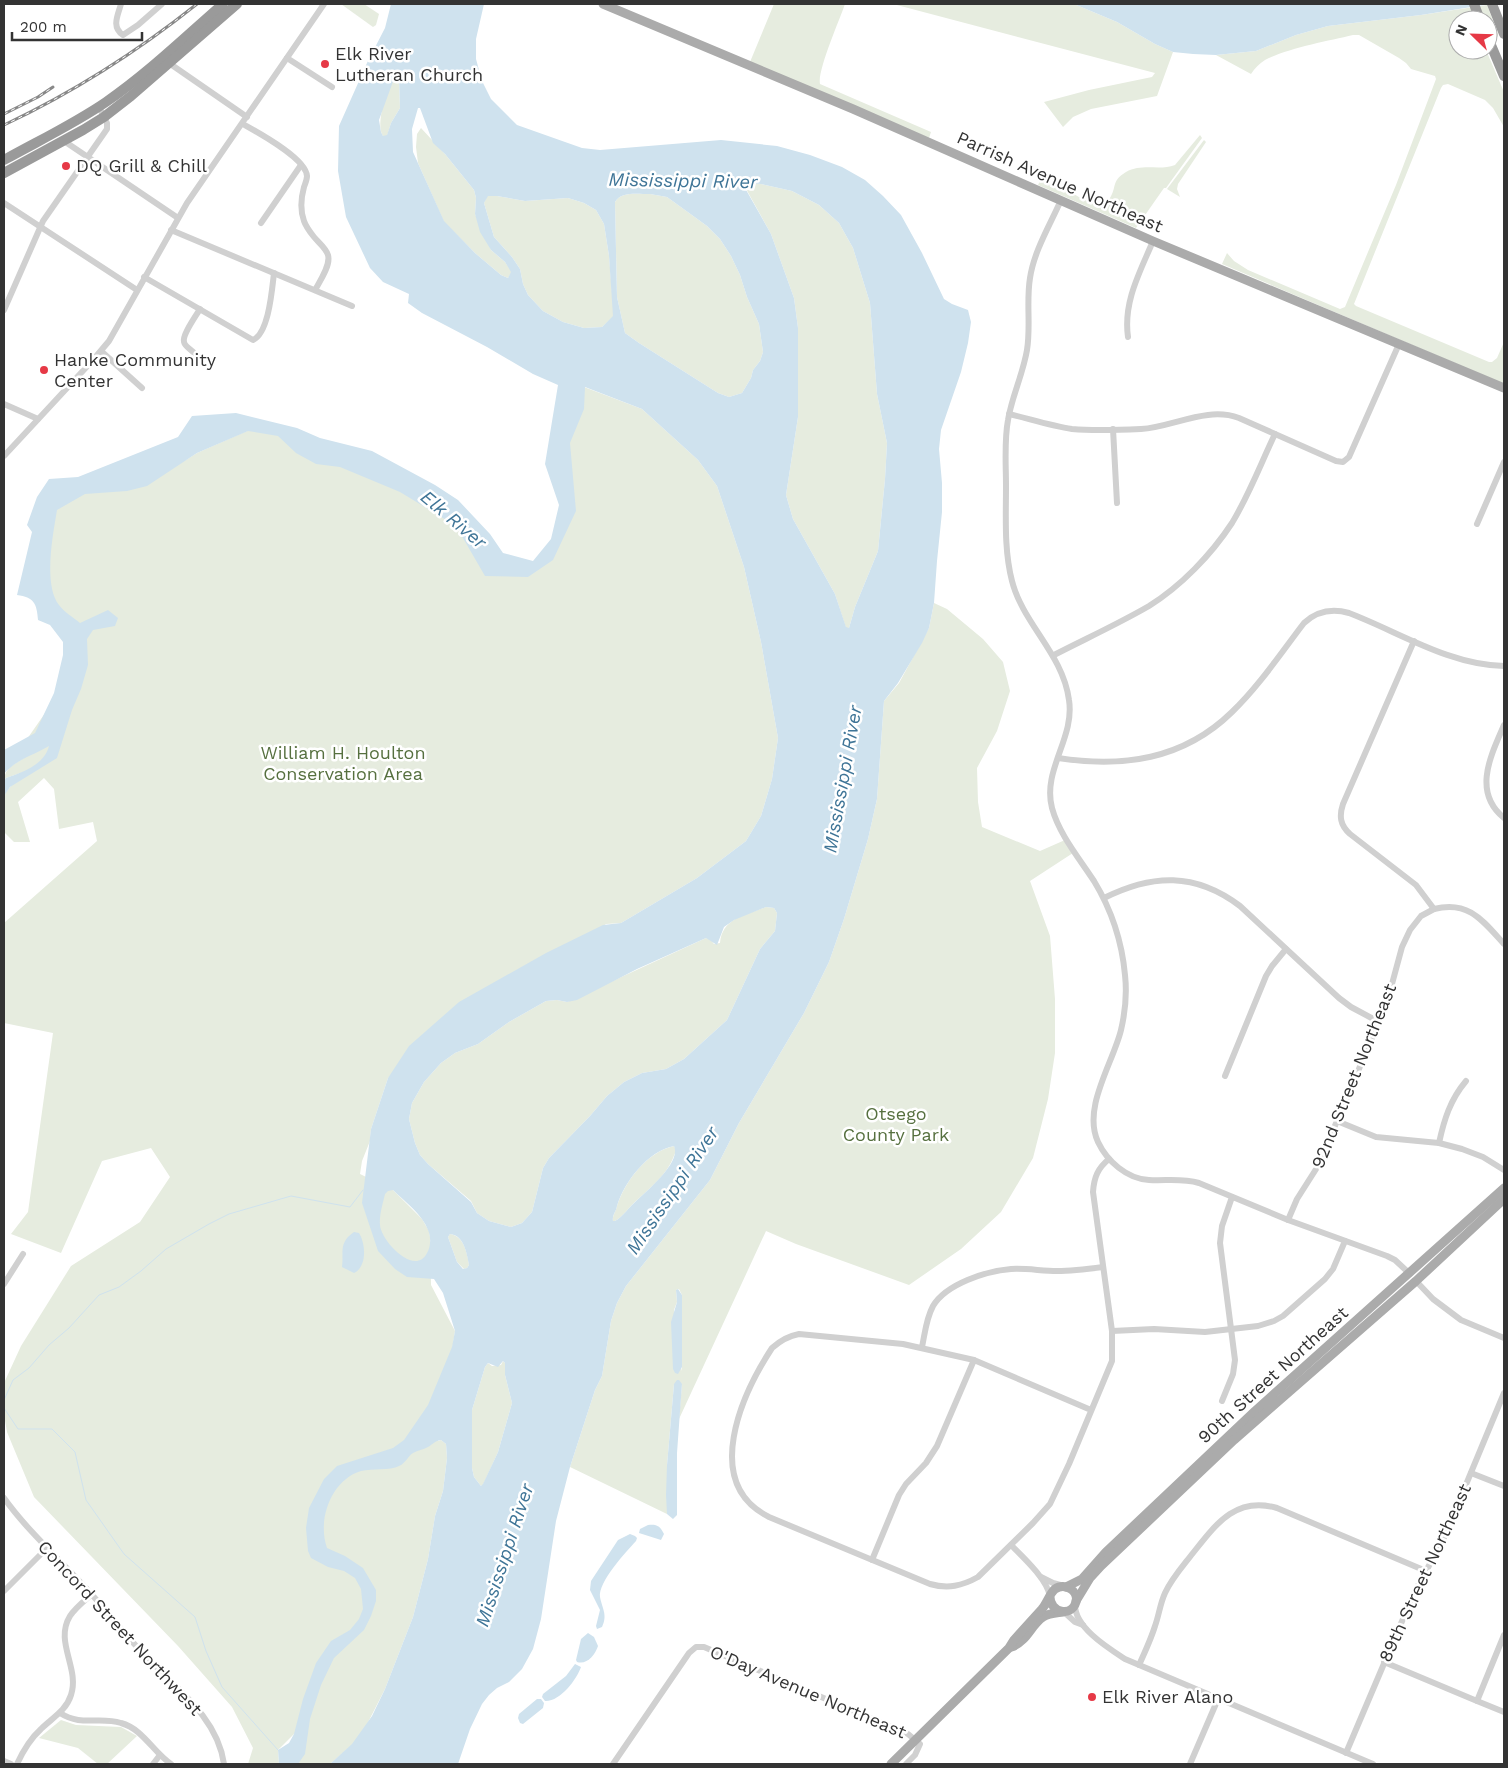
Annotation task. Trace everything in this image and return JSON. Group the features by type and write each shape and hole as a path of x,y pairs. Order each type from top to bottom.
{"highway":[{"path":"166,60 223,4"},
{"path":"4,173 64,141 101,112 119,93 166,60 236,4"},
{"path":"1492,4 1504,34"},
{"path":"1497,60 1504,76"},
{"path":"4,160 101,112"}],"main road":[{"name":"Parrish Avenue Northeast","path":"603,4 858,111 1153,241 1504,388"},
{"path":"1413,1278 1417,1267 1504,1188"},
{"name":"90th Street Northeast","path":"1066,1586 1082,1579 1106,1552 1255,1411 1504,1199"},
{"name":"90th Street Northeast","path":"1076,1602 1090,1578 1101,1566 1228,1446 1408,1289 1413,1278"},
{"path":"891,1764 1009,1648 1057,1588 1066,1586 1074,1592 1076,1602 1070,1610 1045,1616 1018,1644 1009,1648"},
{"path":"1050,1597 1054,1608 1063,1612"}],"street":[{"path":"121,4 115,23 116,28 123,35 138,25 162,4"},
{"path":"4,456 101,351 170,230 324,4"},
{"path":"287,58 332,87"},
{"path":"166,60 247,117"},
{"path":"4,310 40,226 107,129 107,123 101,112"},
{"path":"243,124 284,150 301,165 307,176 301,207 304,222 308,230 326,251 328,257 327,264 315,290"},
{"path":"64,141 178,218"},
{"path":"262,223 301,165"},
{"path":"1061,200 1031,271 1028,304 1028,345 1009,414 1006,444 1006,534 1010,573 1016,593 1024,610 1054,655 1067,687 1070,703 1070,717 1050,788 1051,804 1055,816 1104,898 1118,936 1125,978 1125,1003 1121,1029 1097,1096 1093,1118 1094,1132 1097,1140 1109,1159 1122,1171 1140,1179 1191,1181 1288,1220 1387,1256 1394,1260 1433,1299 1461,1320 1504,1338"},
{"path":"4,203 137,290"},
{"path":"170,230 352,306"},
{"path":"1128,337 1126,325 1129,301 1153,241"},
{"path":"144,277 251,340 255,340 271,308 274,273"},
{"path":"195,354 186,345 184,340 186,333 200,310"},
{"path":"1009,414 1072,429 1160,427 1206,415 1225,414 1236,417 1336,461 1343,462 1349,456 1400,344"},
{"path":"101,351 142,388"},
{"path":"4,404 38,419"},
{"path":"1113,429 1117,503"},
{"path":"1054,655 1150,605 1173,588 1203,560 1226,532 1275,434"},
{"path":"1477,524 1504,462"},
{"path":"1058,758 1099,763 1128,762 1156,756 1188,743 1216,726 1232,712 1252,690 1304,623 1317,614 1332,610 1348,613 1414,641 1461,658 1485,664 1504,666"},
{"path":"1414,641 1343,804 1340,819 1345,830 1416,885 1434,910 1458,907 1468,911 1486,923 1504,944"},
{"path":"1504,725 1490,758 1486,779 1486,787 1492,803 1504,818"},
{"path":"1104,898 1128,887 1147,882 1177,880 1201,885 1231,899 1339,998 1351,1007 1379,1022"},
{"name":"92nd Street Northeast","path":"1288,1220 1297,1198 1314,1174 1379,1022 1391,991 1402,947 1410,930 1421,916 1434,910"},
{"path":"1225,1076 1266,976 1286,949"},
{"path":"1439,1143 1447,1112 1459,1089 1466,1081"},
{"path":"1336,1121 1376,1137 1439,1143 1473,1153 1504,1170"},
{"path":"1091,1410 974,1360 922,1347 799,1334 778,1342 768,1355 741,1408 733,1449 732,1472 735,1482 747,1502 760,1512 872,1560 930,1584 953,1586 978,1577 1050,1504 1056,1492 1091,1410 1113,1357 1112,1332 1093,1184 1099,1168 1109,1159"},
{"path":"1222,1401 1234,1368 1232,1329 1220,1235 1232,1197"},
{"path":"1112,1332 1154,1329 1195,1332 1232,1329 1266,1323 1283,1316 1329,1274 1338,1259 1345,1241"},
{"path":"4,1284 23,1254"},
{"path":"922,1347 930,1312 938,1299 956,1285 993,1272 1013,1269 1058,1271 1103,1267"},
{"path":"872,1560 899,1495 906,1484 926,1463 937,1446 974,1360"},
{"name":"89th Street Northeast","path":"1346,1753 1414,1593 1443,1540 1504,1393"},
{"path":"1471,1473 1504,1486"},
{"name":"Concord Street Northwest","path":"4,1498 47,1548 92,1594 140,1650 200,1711 217,1742 224,1764"},
{"path":"1139,1665 1156,1626 1164,1595 1175,1576 1222,1518 1241,1509 1258,1506 1277,1508 1426,1571"},
{"path":"1011,1545 1040,1576 1049,1591 1050,1597"},
{"path":"4,1591 47,1548"},
{"path":"1040,1576 1053,1583 1066,1586"},
{"path":"17,1764 35,1735 60,1713 70,1698 74,1681 73,1670 64,1642 65,1626 73,1611 92,1594"},
{"path":"1076,1602 1076,1614 1084,1626 1110,1650 1125,1659 1373,1764"},
{"path":"1063,1612 1075,1622 1084,1626"},
{"path":"1477,1701 1504,1635"},
{"name":"O'Day Avenue Northeast","path":"613,1764 689,1652 699,1647 704,1647 777,1677 916,1739"},
{"path":"1384,1662 1504,1712"},
{"path":"1190,1764 1218,1699"},
{"path":"60,1713 81,1721 109,1720 126,1725 142,1735 171,1764"},
{"path":"906,1764 918,1750 920,1744 916,1739"},
{"path":"153,1764 160,1755"},
{"path":"4,1761 11,1764"}],"green space":[{"path":"341,4 364,4 379,14 376,25 373,27"},
{"path":"774,4 845,4 825,57 820,84 931,132 929,138 750,62"},
{"path":"893,4 1074,4 1117,22 1173,52 1157,96 1091,109 1073,117 1063,127 1044,102 1089,90 1152,77 1155,73"},
{"path":"1487,5 1489,10 1471,8 1472,10 1454,10"},
{"path":"1448,11 1448,60 1490,60 1504,92 1504,127 1493,108 1485,100 1448,84 1443,85 1354,304 1489,362 1497,358 1504,342 1504,384 1222,264 1227,253 1234,261 1248,270 1340,309 1345,307 1396,185 1436,79 1435,76 1411,69 1399,58 1359,35 1296,48 1265,60 1251,74 1216,55 1256,51 1296,35 1328,26"},
{"path":"395,76 399,78 400,108 391,123 387,136 383,136 380,123 381,115 389,88"},
{"path":"421,128 474,190 476,198 475,214 491,250 505,262 512,272 508,278 501,275 475,253 444,222 418,163 417,134"},
{"path":"1200,135 1202,138 1136,228 1038,185 1043,175 1091,203 1105,203 1110,198 1116,181 1121,175 1132,169 1175,165"},
{"path":"1204,140 1206,142 1178,184 1177,189 1180,197 1167,189"},
{"path":"747,183 792,191 819,205 839,223 853,248 870,303 877,394 887,443 885,479 878,551 855,607 849,628 846,628 835,594 793,519 786,495 798,417 798,328 794,298 771,234 745,187"},
{"path":"650,194 667,197 707,226 720,239 740,275 759,324 763,352 742,393 729,397 718,393 625,333 617,297 615,202 621,196"},
{"path":"487,196 525,201 568,198 584,203 596,210 604,224 609,256 614,316 602,327 584,328 563,322 543,311 528,295 523,284 520,269 494,237 484,203"},
{"name":"William H. Houlton Conservation Area","path":"584,387 642,409 698,460 717,486 744,567 761,642 778,738 772,779 761,816 746,841 697,878 621,923 606,924 388,1078 371,1129 370,1141 362,1161 360,1174 393,1190 422,1219 429,1231 431,1285 455,1331 438,1441 441,1440 446,1444 447,1458 443,1491 435,1516 428,1559 413,1617 385,1689 360,1738 330,1764 297,1764 303,1731 294,1734 278,1750 279,1764 248,1764 253,1748 232,1707 178,1646 34,1497 7,1432 4,1415 4,1383 21,1346 71,1266 140,1222 170,1177 151,1148 102,1161 61,1253 11,1234 28,1212 53,1033 4,1023 4,923 97,841 93,822 59,829 54,789 44,778 18,802 30,842 14,842 4,832 4,795 29,770 6,778 4,781 4,777 10,767 24,758 18,752 66,683 77,645 45,598 54,492 186,460 197,453 247,431 281,427 432,495 505,562 534,564 553,540 569,504 566,453"},
{"name":"Otsego County Park","path":"934,603 947,609 983,639 1003,662 1010,691 997,731 977,768 978,802 982,827 1040,851 1065,840 1073,853 1030,881 1050,936 1055,999 1055,1053 1048,1099 1033,1158 1001,1212 961,1249 909,1285 796,1244 766,1231 679,1419 682,1384 674,1384 667,1465 667,1514 570,1467 595,1390 602,1376 611,1321 617,1303 626,1286 710,1180 739,1123 804,1013 829,962 868,839 877,799 884,701 899,683 929,628","holes":["679,1289 682,1295 682,1367 681,1371 674,1310 677,1302 676,1290"]},
{"path":"766,907 774,908 777,913 775,931 760,949 727,1020 684,1059 666,1069 642,1073 624,1082 607,1096 549,1158 543,1168 532,1212 522,1223 511,1227 489,1221 477,1213 471,1201 420,1155 409,1119 412,1103 424,1082 441,1063 455,1053 478,1044 509,1022 546,1001 557,1000 567,1002 706,938 714,944 720,943 725,928 730,923 743,915"},
{"path":"674,1146 676,1150 669,1167 622,1216 613,1221 625,1187 638,1169 655,1154"},
{"path":"450,1234 459,1238 464,1246 469,1265 467,1268 464,1269 457,1262 448,1237"},
{"path":"503,1361 505,1363 505,1375 512,1403 498,1452 481,1486 474,1477 472,1468 472,1410 485,1367 488,1363 492,1366 501,1365"},
{"path":"61,1720 76,1725 121,1727 137,1736 107,1764 98,1764 78,1748 39,1738"}],"water":[{"path":"391,4 484,4 476,39 476,59 482,81 491,99 517,125 582,148 600,150 721,140 777,146 810,155 842,167 865,180 901,215 944,299 968,310 971,322 961,372 941,430 939,449 942,512 934,603 929,628 898,683 884,701 877,799 868,839 844,919 829,962 804,1013 739,1123 710,1180 626,1286 617,1303 611,1321 602,1376 595,1390 570,1467 556,1521 541,1619 533,1649 522,1669 509,1682 497,1688 489,1695 482,1704 470,1729 458,1764 330,1764 352,1744 372,1716 385,1689 413,1617 428,1559 435,1516 443,1491 447,1458 446,1444 441,1440 437,1441 413,1453 403,1464 395,1468 361,1471 342,1483 334,1492 325,1514 324,1537 327,1548 345,1556 363,1568 376,1590 376,1601 364,1630 334,1658 321,1685 310,1719 305,1754 298,1764 279,1764 278,1750 289,1743 294,1734 303,1699 316,1663 331,1641 350,1630 359,1619 363,1609 361,1589 355,1578 344,1571 328,1567 311,1558 308,1551 306,1528 309,1508 324,1479 337,1466 393,1448 404,1440 428,1405 452,1347 455,1331 443,1293 434,1279 407,1277 395,1269 378,1251 362,1203 371,1129 388,1078 409,1046 459,1002 546,953 603,925 621,923 697,878 746,841 761,816 772,779 778,738 761,642 744,567 717,486 698,460 642,409 585,387 584,409 570,443 576,511 553,560 528,577 485,576 456,526 400,492 340,467 316,464 296,453 278,436 248,431 197,453 147,486 127,491 85,494 57,510 50,572 54,596 59,605 80,623 108,610 118,618 115,626 93,630 87,639 88,665 57,758 10,787 4,796 4,781 6,778 38,763 49,746 19,761 4,774 4,750 35,733 54,693 63,655 63,642 50,625 38,620 34,602 17,595 32,532 27,525 37,497 49,479 78,477 178,437 192,416 236,413 297,428 320,438 372,451 435,485 458,500 490,534 503,553 533,561 551,539 559,505 545,464 558,385 533,374 487,347 422,313 408,303 409,294 383,282 370,268 346,217 338,171 339,126 385,28","holes":["395,76 399,78 400,108 391,123 387,135 383,136 379,120","418,108 420,108 433,143 445,154 474,190 476,198 475,214 480,232 491,250 505,262 511,272 508,278 501,275 475,253 444,221 413,152 412,129","747,183 792,191 819,205 839,223 853,248 870,303 877,394 887,443 885,479 878,551 855,607 849,628 846,627 835,594 793,519 786,495 798,417 798,328 794,298 771,234 745,188","635,194 667,197 707,226 720,239 731,256 759,324 763,352 742,393 729,397 718,393 625,333 617,297 615,202 621,196","488,196 525,201 568,198 584,203 596,210 604,224 609,256 613,316 602,327 584,328 563,322 543,311 528,295 523,284 520,269 494,237 484,203","766,907 774,908 777,913 775,931 760,949 727,1020 684,1059 666,1069 642,1073 624,1082 607,1096 549,1158 543,1168 532,1212 522,1223 511,1227 489,1221 477,1213 471,1202 420,1155 409,1119 412,1103 424,1082 441,1063 455,1053 478,1044 509,1022 546,1001 557,1000 567,1002 577,1000 637,969 706,938 717,945 724,927 734,920","674,1146 675,1153 672,1161 660,1178 622,1216 613,1221 625,1187 638,1169 655,1154","393,1190 417,1213 425,1224 430,1236 430,1244 427,1253 422,1259 415,1261 407,1259 399,1254 386,1240 380,1225 381,1209 385,1194","450,1234 459,1238 464,1246 469,1265 463,1269 457,1262 448,1237","503,1361 505,1363 505,1375 512,1403 498,1452 481,1486 474,1477 472,1468 472,1410 485,1367 488,1363 498,1367"]},
{"path":"1074,4 1504,4 1328,26 1296,35 1256,51 1216,55 1173,52 1117,22"},
{"path":"354,1232 359,1233 363,1243 364,1255 361,1266 354,1273 342,1267 344,1244"},
{"path":"678,1289 682,1295 682,1367 678,1374 673,1369 671,1322 677,1302 676,1290"},
{"path":"677,1380 682,1384 677,1453 677,1515 673,1519 667,1514 666,1495 674,1384"},
{"path":"648,1525 656,1525 661,1529 664,1534 661,1540 639,1533 640,1529"},
{"path":"630,1534 637,1538 636,1541 603,1583 600,1597 604,1612 604,1623 602,1627 597,1629 600,1610 590,1590 591,1581 618,1540"},
{"path":"588,1633 594,1637 598,1646 595,1653 587,1661 577,1662 581,1639"},
{"path":"575,1664 581,1667 572,1683 556,1698 545,1701 542,1697 543,1694 566,1676"},
{"path":"537,1699 541,1699 544,1703 543,1708 523,1724 520,1723 519,1714"}],"waterway":[{"path":"4,1400 13,1380 29,1368 99,1295 119,1287 166,1249 229,1214 291,1196 350,1207 363,1190"},
{"path":"4,1408 18,1429 52,1429 75,1452 86,1500 124,1554 195,1617 206,1651 222,1687 278,1750"}],"railway":[{"path":"4,125 55,99 128,55 197,4"},
{"path":"4,114 38,97 53,87"}],"place":[{"name":"Elk River Lutheran Church","path":"325,64"},
{"name":"DQ Grill & Chill","path":"66,166"},
{"name":"Hanke Community Center","path":"44,370"},
{"name":"Elk River Alano","path":"1092,1697"}],"water label":[{"name":"Mississippi River","path":"683,180"},
{"name":"Elk River","path":"454,519"},
{"name":"Mississippi River","path":"842,779"},
{"name":"Mississippi River","path":"672,1190"},
{"name":"Mississippi River","path":"504,1555"}]}
